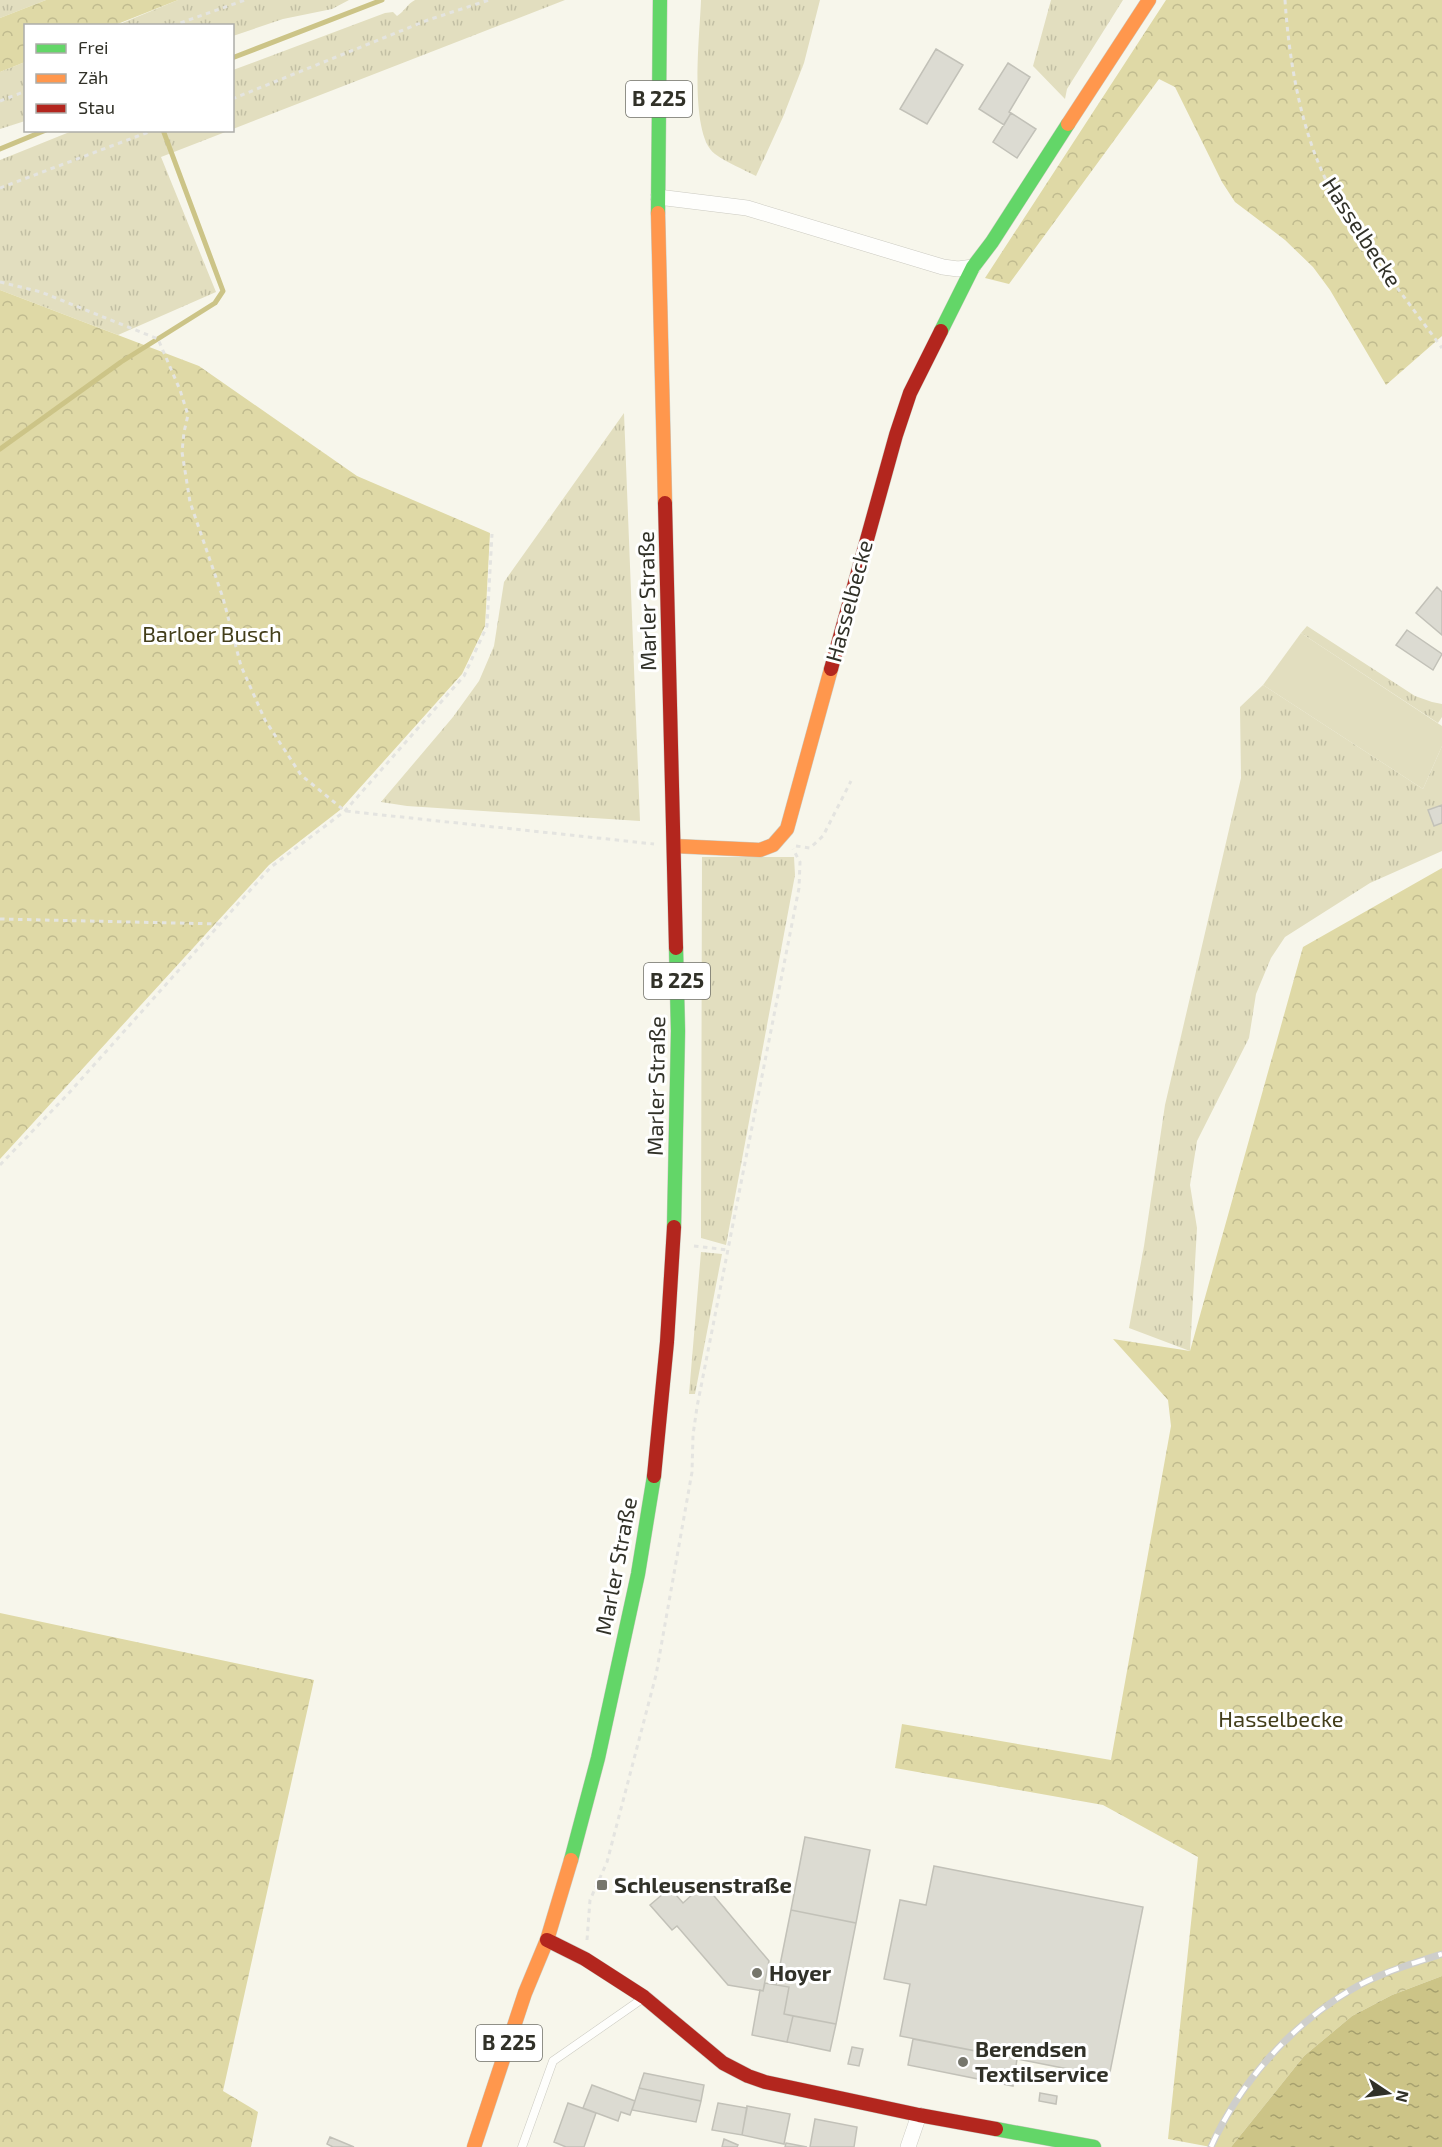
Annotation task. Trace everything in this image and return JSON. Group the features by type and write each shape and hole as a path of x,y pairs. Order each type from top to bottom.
{"main road":[{"name":"Marler Straße","path":"474,2147 525,1993 547,1940 598,1758 638,1574 659,1435 674,1243 678,1031 658,197 660,0"},
{"name":"Hasselbecke","path":"780,838 790,820 844,619 902,413 910,393 974,267 1149,0"},
{"path":"674,846 760,850 773,845 780,838"},
{"path":"547,1940 585,1959 644,1996 723,2062 748,2076 765,2082 920,2115 1094,2147"}],"street":[{"path":"658,197 747,208 943,267 958,269 974,267"},
{"path":"908,2147 920,2115"}],"lane":[{"path":"522,2147 554,2061 644,1996"}],"path":[{"path":"178,24 245,0"},
{"path":"234,98 428,20 489,0"},
{"name":"Hasselbecke","path":"1285,0 1287,33 1303,115 1314,152 1329,187 1366,244 1442,348"},
{"path":"0,101 24,92"},
{"path":"0,188 149,132"},
{"path":"0,282 41,292 158,339 188,415 182,452 190,502 223,598 241,666 265,720 301,774 345,811 674,846"},
{"path":"0,1166 68,1094 271,867 345,811 464,676 487,626 492,534"},
{"path":"780,838 798,847 810,848 823,836 851,781"},
{"path":"585,1959 590,1900 607,1862 656,1675 692,1472 693,1435 697,1407 799,888 800,862 794,850 780,838"},
{"path":"0,919 219,924"},
{"path":"674,1243 728,1250"}],"green space":[{"path":"0,0 46,0 0,18"},
{"path":"46,0 178,0 118,24 24,24 24,62 0,72 0,18"},
{"path":"178,0 349,0 332,9 283,19 234,36 234,24 120,24"},
{"path":"415,0 565,0 234,129 234,70 385,13 393,12 397,16"},
{"path":"701,0 820,0 804,63 756,176 715,154 707,143 701,126 698,105 698,58"},
{"path":"1051,0 1123,0 1067,89 1065,99 1033,66"},
{"path":"1166,0 1442,0 1442,336 1386,385 1330,290 1313,267 1285,240 1235,202 1222,182 1175,87 1159,79 1009,284 985,278"},
{"path":"24,62 24,121 0,129 0,72"},
{"path":"70,132 225,132 161,157 216,292 118,335 0,290 0,160"},
{"name":"Barloer Busch","path":"0,290 199,366 357,476 490,533 485,626 462,674 340,810 269,865 0,1159"},
{"path":"624,413 640,821 407,806 381,802 453,717 479,681 494,646 504,582"},
{"path":"1307,626 1415,696 1442,704 1442,717 1438,723 1301,633"},
{"path":"1301,633 1442,726 1442,746 1423,789 1263,685"},
{"path":"1263,685 1423,789 1442,746 1442,851 1370,883 1285,937 1271,958 1256,994 1249,1038 1197,1141 1190,1185 1197,1228 1190,1351 1129,1328 1165,1105 1241,778 1240,707"},
{"path":"702,857 794,857 795,875 726,1245 701,1238"},
{"name":"Hasselbecke","path":"1442,868 1442,1976 1392,1995 1352,2016 1304,2056 1231,2147 1211,2147 1168,2139 1198,1857 1103,1805 895,1768 902,1724 1111,1760 1171,1426 1168,1400 1113,1339 1190,1351 1303,947"},
{"path":"701,1252 722,1254 695,1394 689,1394"},
{"path":"0,1613 314,1680 223,2091 258,2112 251,2147 0,2147"}],"water":[{"path":"1442,1976 1442,2147 1231,2147 1304,2056 1352,2016 1392,1995"}],"building":[{"path":"936,49 963,65 927,124 900,109"},
{"path":"1008,63 1030,77 1004,125 979,109"},
{"path":"1011,113 1036,129 1017,158 993,142"},
{"path":"1437,587 1442,592 1442,635 1416,613"},
{"path":"1407,630 1442,654 1433,670 1396,645"},
{"path":"1442,805 1442,823 1434,826 1428,810"},
{"path":"805,1837 870,1850 856,1923 791,1910"},
{"path":"934,1866 1143,1907 1109,2077 900,2036 910,1984 884,1979 900,1900 926,1905"},
{"path":"704,1884 769,1961 763,1991 728,1985 677,1926 672,1930 650,1905 670,1888 683,1903"},
{"path":"791,1910 856,1923 836,2024 784,2014 789,1987 776,1985"},
{"path":"765,1983 789,1987 784,2014 793,2016 787,2042 752,2035 760,1990 763,1991"},
{"path":"793,2016 836,2024 830,2051 787,2042"},
{"name":"Berendsen Textilservice","path":"913,2039 1017,2059 1013,2086 908,2065"},
{"path":"852,2047 863,2049 859,2066 848,2064"},
{"path":"644,2073 704,2085 701,2101 639,2088"},
{"path":"592,2085 635,2101 630,2115 621,2112 618,2121 583,2108"},
{"path":"639,2088 701,2101 696,2122 632,2110"},
{"path":"1040,2093 1057,2096 1056,2104 1039,2101"},
{"path":"568,2103 596,2113 584,2147 566,2147 554,2142"},
{"path":"718,2103 747,2108 742,2135 712,2130"},
{"path":"747,2106 790,2114 784,2144 742,2135"},
{"path":"815,2119 857,2127 854,2147 810,2147"},
{"path":"330,2137 354,2147 333,2147 327,2144"},
{"path":"724,2139 738,2145 737,2147 722,2147"},
{"path":"786,2143 807,2147 785,2147"}],"waterway":[{"path":"234,57 382,0"},
{"path":"0,149 41,132"},
{"path":"0,449 121,362 215,303 223,291 164,132"}],"railway":[{"path":"1211,2147 1251,2079 1286,2040 1306,2022 1327,2005 1371,1979 1442,1954"}],"traffic: fast":[{"path":"658,213 660,0"},
{"path":"941,331 973,267 992,242 1068,124"},
{"path":"674,1227 678,1031 676,948"},
{"path":"571,1860 598,1758 638,1574 654,1476"},
{"path":"996,2129 1094,2147"}],"traffic: slow":[{"path":"1068,124 1149,0"},
{"path":"658,213 665,503"},
{"path":"674,846 760,850 773,845 787,829 831,669"},
{"path":"474,2147 525,1993 547,1940 571,1860"}],"traffic: jam":[{"path":"831,669 896,435 910,393 941,331"},
{"path":"665,503 676,948"},
{"path":"654,1476 667,1342 674,1227"},
{"path":"547,1940 585,1959 644,1997 723,2063 748,2076 765,2082 919,2115 996,2129"}],"place":[{"name":"Schleusenstraße","path":"602,1885"},
{"name":"Hoyer","path":"757,1973"},
{"name":"Berendsen Textilservice","path":"963,2062"}]}
